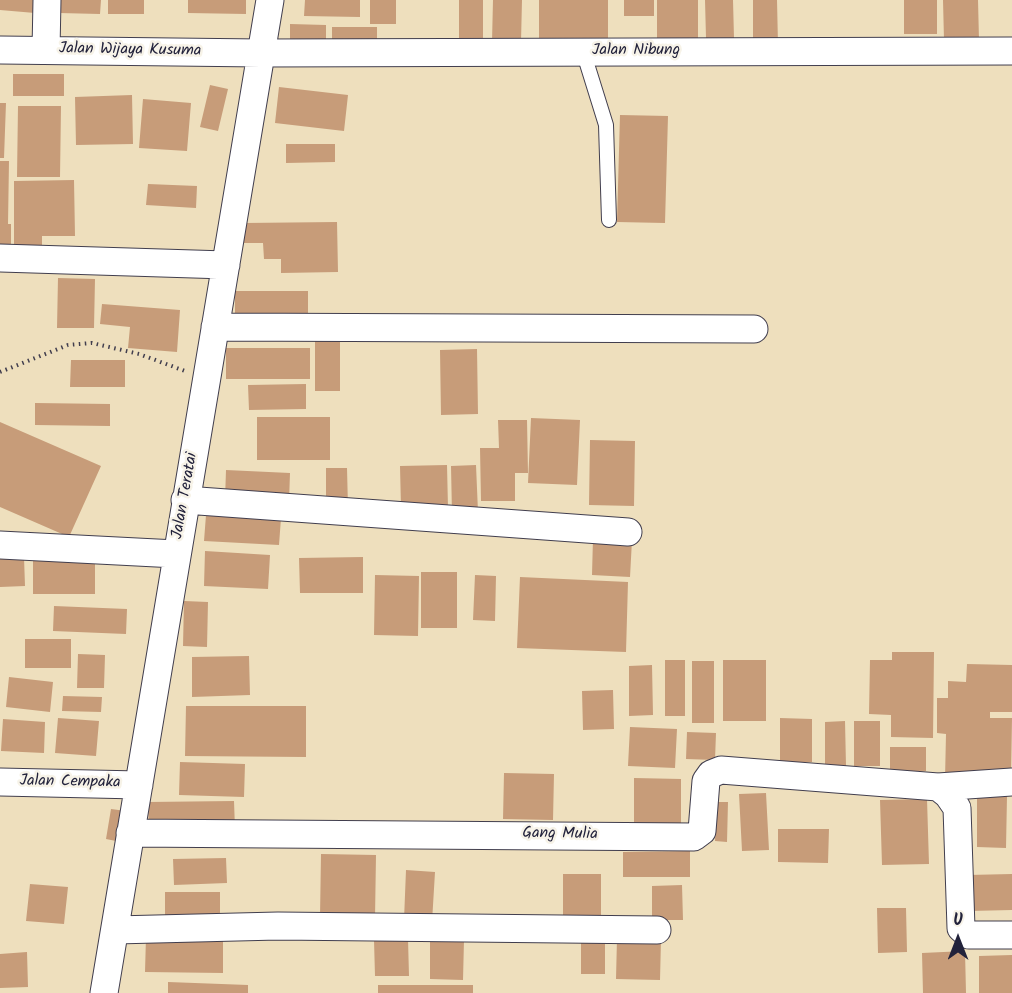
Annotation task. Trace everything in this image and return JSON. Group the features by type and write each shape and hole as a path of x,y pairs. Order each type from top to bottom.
{"street":[{"path":"46,50 47,0"},
{"name":"Jalan Teratai","path":"104,993 270,0"},
{"name":"Jalan Wijaya Kusuma","path":"0,50 261,53"},
{"name":"Jalan Nibung","path":"261,53 1012,51"},
{"path":"0,258 226,265"},
{"path":"215,327 754,329"},
{"path":"185,500 628,532"},
{"path":"0,545 176,554"},
{"name":"Gang Mulia","path":"130,833 694,837 702,831 706,781 711,774 721,770 938,787 1012,782"},
{"name":"Jalan Cempaka","path":"0,782 140,785"},
{"path":"938,787 948,795 957,808 961,928 969,935 1012,935"},
{"path":"115,930 278,926 657,930"},
{"path":"89,993 104,993"}],"lane":[{"path":"583,51 606,125 609,220"}],"path":[{"path":"0,372 68,345 93,344 140,354 173,368 206,376"}],"building":[{"path":"0,0 35,0 35,13 0,10"},
{"path":"60,0 101,0 100,14 59,13"},
{"path":"108,0 144,0 144,14 108,14"},
{"path":"188,0 246,0 246,14 188,13"},
{"path":"305,0 360,0 360,17 304,16"},
{"path":"370,0 396,0 396,24 370,24"},
{"path":"459,0 483,0 483,45 459,45"},
{"path":"493,0 522,0 521,42 492,42"},
{"path":"539,0 608,0 608,39 539,40"},
{"path":"624,0 654,0 654,16 624,16"},
{"path":"657,0 698,0 698,43 657,43"},
{"path":"705,0 733,0 734,38 706,38"},
{"path":"753,0 777,0 778,45 753,45"},
{"path":"904,0 937,0 937,34 904,34"},
{"path":"943,0 978,0 979,40 944,40"},
{"path":"290,24 326,25 326,43 290,42"},
{"path":"332,27 377,27 377,43 332,42"},
{"path":"13,74 64,74 64,96 13,96"},
{"path":"210,85 228,89 218,131 200,127"},
{"path":"279,87 348,95 344,131 275,123"},
{"path":"132,95 133,144 76,145 75,97"},
{"path":"143,99 191,103 187,151 139,148"},
{"path":"0,103 6,103 4,158 0,158"},
{"path":"18,106 61,106 60,177 17,177"},
{"path":"620,115 668,116 665,223 617,222"},
{"path":"286,144 335,144 335,162 286,163"},
{"path":"0,161 9,161 8,224 11,224 11,252 0,252"},
{"path":"74,180 75,236 42,236 42,246 14,247 14,181"},
{"path":"148,184 197,186 196,208 146,205"},
{"path":"337,222 338,272 281,273 281,259 264,259 263,243 244,243 244,223"},
{"path":"58,278 95,279 94,328 57,328"},
{"path":"235,291 308,291 308,324 235,324"},
{"path":"102,304 180,310 177,352 128,348 130,327 100,324"},
{"path":"315,341 340,341 340,391 315,391"},
{"path":"226,348 310,348 310,379 226,379"},
{"path":"477,349 478,414 441,415 440,350"},
{"path":"71,360 125,360 125,387 70,387"},
{"path":"306,384 306,409 249,410 248,385"},
{"path":"35,403 110,404 110,426 35,425"},
{"path":"257,417 330,417 330,460 257,460"},
{"path":"531,418 580,420 577,485 528,483"},
{"path":"498,420 527,420 528,473 515,473 515,501 481,501 480,448 499,448"},
{"path":"0,422 101,466 69,537 0,507"},
{"path":"590,440 635,441 634,506 589,505"},
{"path":"447,465 448,508 401,508 400,466"},
{"path":"476,465 478,512 452,514 451,466"},
{"path":"326,468 347,468 348,508 326,508"},
{"path":"226,470 290,473 289,502 225,500"},
{"path":"206,515 281,518 279,545 204,541"},
{"path":"593,538 632,540 630,577 592,575"},
{"path":"205,551 270,555 268,589 204,586"},
{"path":"24,557 25,586 0,587 0,558"},
{"path":"363,557 363,593 300,593 299,558"},
{"path":"33,558 95,558 95,594 33,594"},
{"path":"421,572 457,572 457,628 421,628"},
{"path":"375,575 419,576 418,636 374,635"},
{"path":"475,575 496,576 495,621 473,620"},
{"path":"520,577 628,582 626,652 517,648"},
{"path":"184,601 208,602 207,647 183,646"},
{"path":"54,606 127,609 126,634 53,631"},
{"path":"25,639 71,639 71,668 25,668"},
{"path":"892,652 934,652 933,738 891,737 891,715 869,714 870,660 892,660"},
{"path":"78,654 105,655 104,688 77,688"},
{"path":"249,656 250,695 192,697 192,657"},
{"path":"665,660 685,660 685,716 665,716"},
{"path":"723,660 766,660 766,721 723,721"},
{"path":"692,661 714,661 714,723 692,723"},
{"path":"967,664 1012,665 1012,712 990,712 990,718 1012,718 1011,774 945,779 946,734 937,733 937,698 948,698 948,681 966,682"},
{"path":"652,665 653,715 629,716 629,666"},
{"path":"9,677 53,682 50,712 6,707"},
{"path":"613,690 614,729 583,730 582,691"},
{"path":"63,696 102,697 101,712 62,711"},
{"path":"186,706 306,706 306,757 185,756"},
{"path":"58,718 99,721 96,756 55,753"},
{"path":"780,718 812,719 812,762 780,762"},
{"path":"3,719 45,722 44,753 1,751"},
{"path":"845,721 846,766 825,766 825,722"},
{"path":"854,721 880,721 880,766 854,766"},
{"path":"630,727 677,729 675,768 628,766"},
{"path":"687,732 716,733 715,760 686,759"},
{"path":"890,747 926,747 926,771 890,772"},
{"path":"180,762 245,764 244,797 179,795"},
{"path":"504,773 554,774 553,820 503,819"},
{"path":"634,778 681,779 681,827 634,827"},
{"path":"766,793 769,850 742,851 739,794"},
{"path":"977,796 1007,796 1006,848 977,847"},
{"path":"927,799 929,864 882,865 880,800"},
{"path":"234,801 235,829 149,830 148,802"},
{"path":"716,802 728,802 727,842 715,841"},
{"path":"111,809 126,811 121,842 106,839"},
{"path":"778,829 829,829 828,863 778,862"},
{"path":"690,851 690,877 623,877 623,852"},
{"path":"321,854 376,855 375,918 320,917"},
{"path":"226,858 227,883 174,885 173,859"},
{"path":"406,870 435,872 432,922 404,920"},
{"path":"563,874 601,874 601,923 563,923"},
{"path":"1012,874 1012,910 969,911 968,875"},
{"path":"30,884 68,887 64,924 26,921"},
{"path":"682,885 683,920 652,920 652,886"},
{"path":"165,892 220,892 220,923 165,923"},
{"path":"877,908 906,908 907,952 878,953"},
{"path":"146,937 223,939 223,973 145,972"},
{"path":"617,938 661,939 660,980 616,979"},
{"path":"408,939 409,976 375,976 374,940"},
{"path":"430,940 464,940 463,980 430,979"},
{"path":"581,940 605,940 605,974 581,974"},
{"path":"965,951 966,993 923,993 922,953"},
{"path":"27,952 28,987 0,988 0,954"},
{"path":"1012,955 1012,993 979,993 979,956"},
{"path":"168,982 248,985 248,993 168,993"},
{"path":"378,985 473,985 473,993 378,993"}]}
